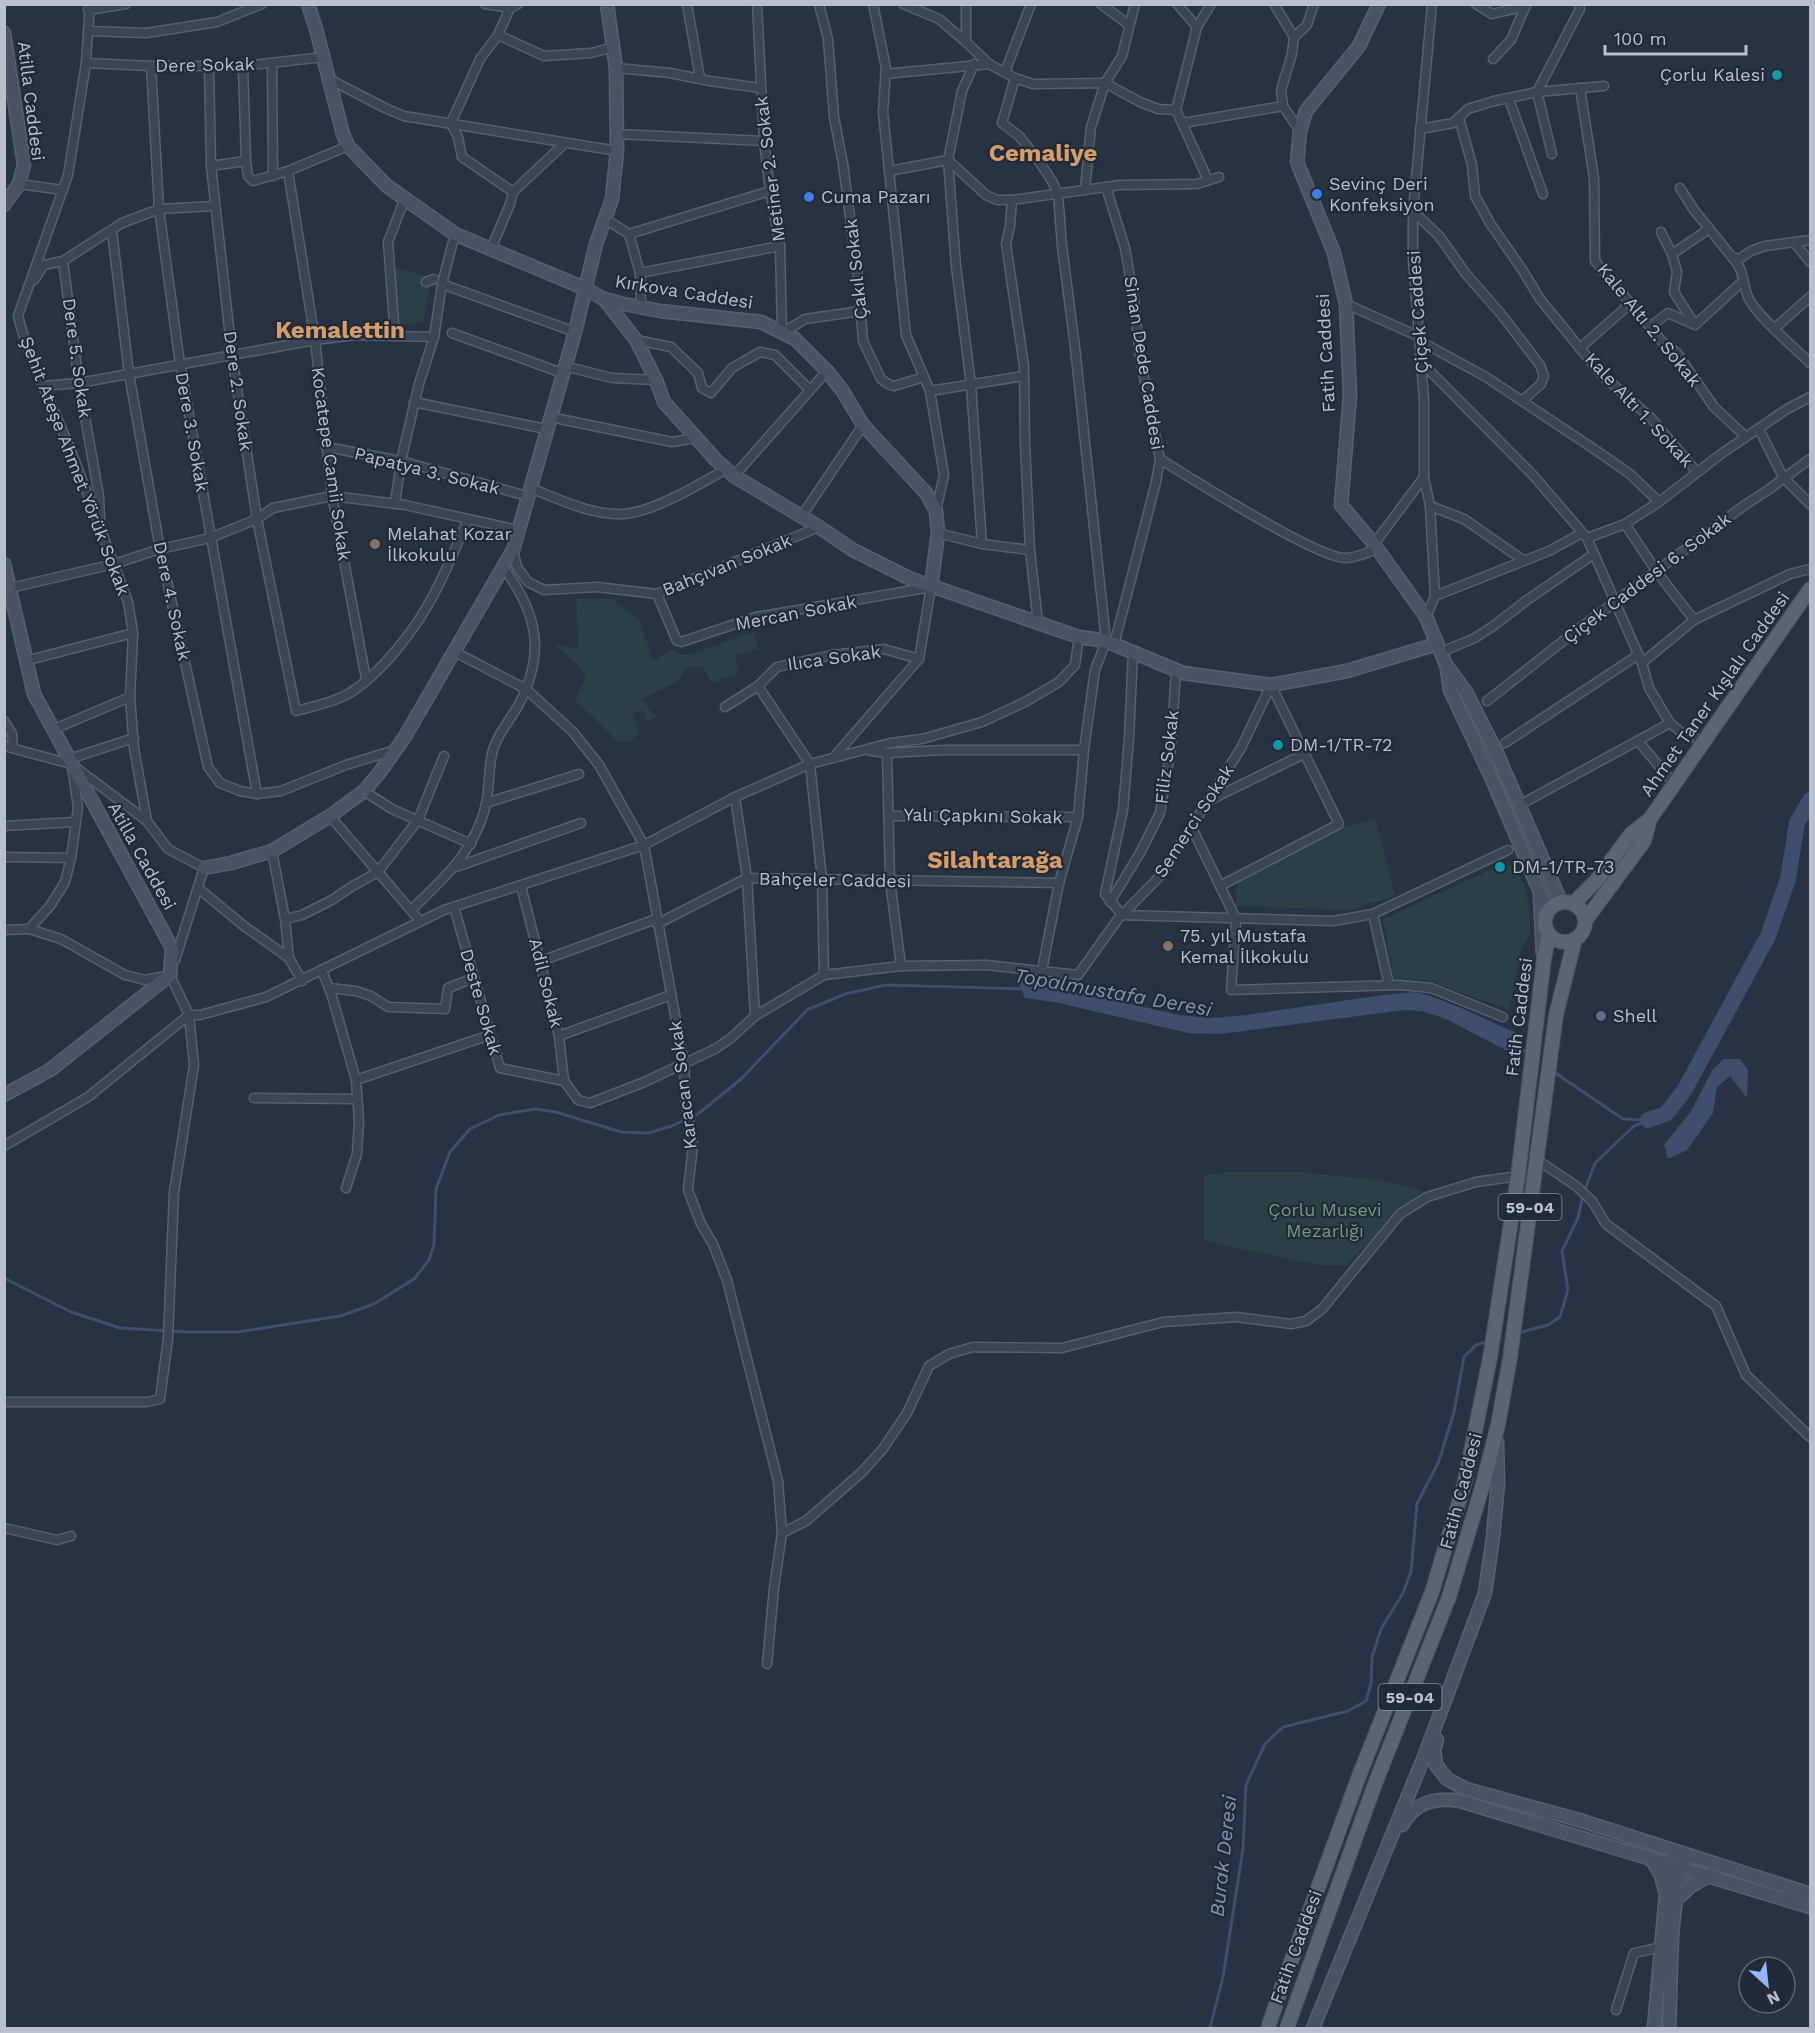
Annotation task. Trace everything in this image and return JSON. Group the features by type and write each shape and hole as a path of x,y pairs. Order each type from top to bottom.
{"main road":[{"name":"Ahmet Taner Kışlalı Caddesi","path":"1650,819 1810,589"},
{"path":"1650,819 1644,841 1585,921 1582,933 1575,939 1565,942 1558,941 1549,935 1545,927 1548,910 1567,903 1596,881 1631,834 1650,819"},
{"path":"1567,903 1580,909 1585,921"},
{"name":"Fatih Caddesi","path":"1268,2028 1355,1787 1432,1592 1464,1485 1490,1358 1518,1176 1536,1014 1549,935"},
{"name":"Fatih Caddesi","path":"1287,2028 1371,1795 1449,1597 1476,1510 1498,1425 1510,1358 1556,1015 1575,939"}],"street":[{"path":"89,8 126,4"},
{"path":"88,31 146,33 193,26 217,22 262,4"},
{"name":"Kırkova Caddesi","path":"308,4 348,146 387,186 454,234 604,298 641,307 761,322 795,339 827,371 842,390 863,425 926,493 936,511 938,533 931,587"},
{"path":"451,123 480,59 514,6 485,4"},
{"path":"4,1095 50,1070 170,975 204,868 272,851 330,816 364,791 396,749 513,550 575,332 596,244 612,199 618,134 616,68 607,4"},
{"path":"687,4 700,78"},
{"name":"Metiner 2. Sokak","path":"757,4 764,141 780,246 782,333"},
{"name":"Çakıl Sokak","path":"819,4 828,39 834,117 843,164 863,341 882,379 888,384 894,386 924,377"},
{"path":"873,4 885,74 883,112 906,335 930,391 944,475 936,511"},
{"path":"903,4 939,19 989,64 1015,78 1033,84 1105,82 1140,102 1158,109 1176,110"},
{"path":"966,4 966,42"},
{"path":"1005,72 1031,4"},
{"path":"1101,4 1129,25"},
{"path":"1085,190 1091,127 1105,82 1122,56 1135,4"},
{"path":"1177,4 1197,27"},
{"path":"1208,180 1176,110 1197,27 1211,4"},
{"path":"1274,4 1294,37 1292,54 1281,90 1283,106 1300,131"},
{"path":"1294,37 1307,25 1314,4"},
{"name":"Fatih Caddesi","path":"1379,4 1359,46 1306,111 1300,131 1297,162 1334,253 1346,304 1350,395 1341,505 1376,546 1425,617 1446,665 1450,690 1492,779 1548,910"},
{"name":"Çiçek Caddesi","path":"1425,617 1434,596 1430,506 1424,477 1422,363 1413,260 1413,211 1432,4"},
{"path":"1476,4 1492,14 1527,6"},
{"path":"1552,154 1537,92 1580,9 1579,4"},
{"path":"1493,59 1511,40 1527,6"},
{"name":"Şehit Ateşe Ahmet Yörük Sokak","path":"89,8 86,63 68,175 18,316 43,387 70,448 128,602 133,633 130,697 147,821 168,849 204,868"},
{"name":"Atilla Caddesi","path":"4,33 24,165 19,184 4,205"},
{"path":"498,34 544,56 591,53 614,47"},
{"name":"Dere Sokak","path":"86,63 243,66 324,57"},
{"path":"272,63 273,176"},
{"path":"974,64 962,91 948,159 956,266 971,385 982,544"},
{"path":"885,74 989,64"},
{"name":"Dere 3. Sokak","path":"151,66 159,209 180,364 257,794"},
{"name":"Dere 2. Sokak","path":"208,66 211,166 232,355 257,519 296,711 334,701 349,693 366,679"},
{"path":"243,66 246,161 248,176 253,181 288,171 348,146"},
{"path":"616,68 670,73 760,88"},
{"path":"1015,78 1002,123 1019,136 1038,160 1058,194 1062,246 1110,643"},
{"path":"329,79 405,116 617,151"},
{"path":"1420,129 1453,123 1468,109 1537,92 1604,86"},
{"name":"Kale Altı 2. Sokak","path":"1580,88 1594,178 1595,261 1665,345 1676,352 1714,407 1746,437"},
{"path":"1509,99 1543,194"},
{"path":"1182,123 1283,106"},
{"name":"Kale Altı 1. Sokak","path":"1459,118 1472,165 1475,196 1540,299 1614,386 1651,418 1697,472"},
{"path":"451,123 458,137 462,157 513,192"},
{"path":"618,134 764,141"},
{"path":"491,249 513,192 565,143"},
{"path":"889,171 948,159"},
{"path":"948,159 986,195 997,200 1106,187 1197,184 1220,177"},
{"path":"211,166 246,161"},
{"name":"Kocatepe Camii Sokak","path":"288,171 315,340 332,496 366,679"},
{"path":"19,184 63,190"},
{"name":"Sinan Dede Caddesi","path":"1042,970 1059,883 1078,817 1095,670 1110,643 1156,482 1160,459 1142,367 1125,248 1106,187"},
{"path":"1680,188 1709,229 1741,267 1750,301 1774,329 1810,363"},
{"path":"629,234 770,191"},
{"path":"395,336 388,242 405,198"},
{"path":"1012,200 1006,244 1024,366 1030,550 1038,623"},
{"path":"25,294 44,265 63,261 122,223 159,209 215,206"},
{"path":"1413,211 1439,236 1466,274 1501,314 1540,365 1544,375 1541,384 1522,401"},
{"path":"605,219 629,234 640,273 641,307"},
{"path":"1672,254 1709,229"},
{"name":"Dere 4. Sokak","path":"112,231 129,374 160,549 208,767 220,783 240,791 257,794 281,791 346,765 396,749"},
{"path":"1661,232 1672,254 1677,272 1674,292 1695,325"},
{"path":"395,504 401,461 414,402 434,337 434,282 454,234"},
{"path":"1732,257 1739,259 1751,251 1766,246 1810,240"},
{"path":"1794,242 1810,262"},
{"path":"640,273 780,246"},
{"name":"Dere 5. Sokak","path":"63,261 79,383 99,496 100,527"},
{"path":"1695,325 1743,281"},
{"path":"434,282 575,332"},
{"path":"1774,329 1810,297"},
{"path":"604,298 636,340 664,402 730,473 853,550 931,587 1079,637 1110,643 1183,673 1271,685 1347,671 1439,648 1482,633 1594,554"},
{"path":"1580,348 1631,303"},
{"path":"1346,304 1420,339 1486,377 1630,474 1659,502"},
{"path":"782,333 805,319 861,311"},
{"path":"1650,327 1668,313 1695,325"},
{"path":"452,333 563,370 612,378 656,380"},
{"path":"43,387 79,383 315,340 356,335 434,337"},
{"path":"636,340 671,347 698,373 702,388 711,393 732,368 760,352 775,355 810,390"},
{"path":"1422,363 1532,474 1585,535 1640,659 1649,688 1670,723 1681,732 1705,742"},
{"name":"Papatya 3. Sokak","path":"326,447 401,461 612,514 626,514 652,508 730,473 827,371"},
{"path":"930,391 1023,376"},
{"path":"1434,596 1585,535 1625,524 1659,502 1746,437 1787,409 1810,397"},
{"path":"414,402 672,442 696,438"},
{"path":"801,517 863,425"},
{"path":"1759,429 1784,477 1810,504"},
{"path":"1160,459 1315,549 1345,559 1376,546 1424,477"},
{"name":"Çiçek Caddesi 6. Sokak","path":"1486,701 1614,602 1810,459"},
{"path":"10,588 114,564 160,549 210,538 257,519 273,508 332,496 395,504 518,530"},
{"path":"1430,506 1464,519 1523,560"},
{"path":"366,679 380,668 417,622 434,594 468,519"},
{"path":"1625,524 1657,572 1694,620"},
{"name":"Bahçıvan Sokak","path":"513,550 517,567 528,582 544,590 597,587 657,594 819,527"},
{"path":"938,533 982,544 1030,550"},
{"name":"Atilla Caddesi","path":"4,564 10,588 9,602 34,694 171,948 170,975"},
{"path":"411,910 455,867 471,844 486,803 493,747 526,689 535,661 531,616 524,597 503,567"},
{"path":"1505,743 1640,659 1694,620 1790,574 1810,569"},
{"path":"832,758 919,659 931,587"},
{"name":"Mercan Sokak","path":"657,594 677,641 681,642 756,617 931,587"},
{"path":"25,661 133,633"},
{"path":"4,1146 88,1097 189,1015 200,1015 266,997 420,921 454,907 644,845 735,796 810,764 922,739 982,722 1025,702 1059,682 1075,664 1079,637"},
{"name":"Ilıca Sokak","path":"725,707 758,686 777,667 832,655 884,649 919,659"},
{"name":"Karacan Sokak","path":"453,651 526,689 573,732 599,765 644,845 684,1064 693,1145 688,1190 727,1280 778,1481 782,1533 767,1664"},
{"path":"1133,652 1130,738 1123,810 1105,886 1105,894 1122,915 1333,921 1373,914 1508,850"},
{"name":"Fatih Caddesi","path":"1446,665 1466,692 1496,751 1531,831 1567,903"},
{"name":"Filiz Sokak","path":"1110,902 1140,853 1160,813 1171,748 1176,670"},
{"path":"1220,886 1339,824 1271,685"},
{"name":"Semerci Sokak","path":"1042,970 1078,975 1122,915 1162,874 1241,748 1271,685"},
{"path":"758,686 810,764 822,880 824,975"},
{"path":"52,730 130,697"},
{"path":"4,721 12,734 9,747 70,761 147,821"},
{"path":"1527,801 1670,723"},
{"path":"70,761 134,738"},
{"path":"1638,741 1675,785"},
{"path":"865,750 887,753 944,750 1084,750"},
{"path":"887,753 890,881 901,966"},
{"path":"1208,801 1304,754"},
{"path":"285,919 302,915 332,900 351,886 378,872 418,820 444,756"},
{"path":"29,929 50,906 65,882 71,858 78,807 70,761"},
{"path":"486,803 579,774"},
{"path":"364,791 392,809 471,844"},
{"path":"735,796 747,878 755,1016"},
{"path":"330,816 420,921"},
{"name":"Yalı Çapkını Sokak","path":"889,816 1078,817"},
{"path":"4,826 75,822"},
{"path":"455,867 581,823"},
{"path":"1192,828 1236,919 1232,990 1389,985 1431,988 1503,1017"},
{"path":"272,851 285,919 289,958 302,981"},
{"path":"4,857 71,858"},
{"name":"Bahçeler Caddesi","path":"541,961 657,922 747,878 1059,883"},
{"name":"Adil Sokak","path":"521,886 559,1036 564,1081"},
{"path":"198,888 243,926 289,958"},
{"path":"1539,889 1544,959"},
{"name":"Deste Sokak","path":"454,907 500,1068 564,1081"},
{"path":"1373,914 1389,985"},
{"path":"4,930 29,929 61,939 125,975 145,980 170,975"},
{"path":"564,1081 578,1100 590,1103 715,1049 755,1016 824,975 901,966 986,964 1042,970"},
{"path":"322,971 356,1080 359,1120 357,1154 346,1188"},
{"path":"4,1402 147,1402 160,1399 168,1339 174,1192 194,1065 189,1015 170,975"},
{"path":"329,988 356,991 388,1007 445,1010 448,988 474,978"},
{"path":"559,1036 671,995"},
{"path":"356,1080 490,1035"},
{"path":"254,1098 357,1099"},
{"path":"1536,1159 1576,1186 1592,1201 1606,1224 1716,1306 1746,1375 1810,1437"},
{"path":"782,1533 806,1521 861,1473 882,1450 907,1413 929,1366 949,1354 973,1347 1062,1348 1163,1322 1236,1317 1292,1324 1306,1321 1322,1309 1400,1214 1427,1197 1476,1182 1518,1176"},
{"path":"1313,2028 1443,1709 1485,1593 1498,1483 1498,1425"},
{"path":"4,1528 57,1540 70,1536"},
{"path":"1443,1709 1434,1749 1436,1765 1447,1779 1466,1789 1583,1821 1810,1894"},
{"path":"1380,1866 1406,1818 1421,1805 1442,1798 1460,1801 1578,1835 1810,1907"},
{"path":"1578,1835 1583,1821"},
{"path":"1654,2028 1677,1865 1675,1850"},
{"path":"1677,1865 1688,1854"},
{"path":"1650,1857 1671,1896"},
{"path":"1671,1896 1711,1875"},
{"path":"1616,2010 1634,1953 1667,1946"},
{"path":"1667,1946 1669,2028"}],"green space":[{"path":"396,268 432,277 423,321 405,325 397,319"},
{"path":"576,599 612,599 639,619 653,660 673,650 676,654 689,655 754,631 758,649 734,655 740,673 712,683 703,667 687,667 678,682 642,699 657,716 647,722 643,711 633,714 639,732 631,741 617,741 575,700 586,677 578,665 554,644 578,649"},
{"path":"1375,818 1395,896 1350,910 1235,906 1237,883 1344,827"},
{"path":"1514,863 1524,885 1529,906 1531,933 1521,951 1509,1010 1427,980 1394,979 1383,919 1492,869 1495,872"},
{"name":"Çorlu Musevi Mezarlığı","path":"1225,1172 1299,1172 1378,1180 1422,1191 1346,1265 1319,1265 1204,1241 1204,1176"}],"water":[{"path":"1017,978 1179,1015 1210,1018 1412,992 1428,995 1459,1007 1518,1034 1515,1055 1446,1019 1422,1011 1404,1010 1220,1034 1188,1033 1054,1002 1025,998"},
{"path":"1724,1059 1740,1059 1748,1070 1747,1098 1730,1076 1717,1087 1713,1113 1687,1150 1668,1159 1664,1145 1691,1111 1713,1069"}],"waterway":[{"path":"1648,1120 1666,1114 1684,1091 1768,936 1788,879 1797,823 1810,800"},
{"name":"Topalmustafa Deresi","path":"4,1278 71,1312 120,1328 238,1332 340,1316 374,1304 414,1279 429,1260 434,1244 436,1189 450,1152 470,1129 499,1115 535,1109 556,1112 621,1132 648,1133 672,1126 698,1114 741,1079 807,1010 845,994 886,985 1024,989"},
{"name":"Topalmustafa Deresi","path":"1514,1044 1529,1054"},
{"name":"Topalmustafa Deresi","path":"1554,1072 1623,1119 1648,1120"},
{"name":"Burak Deresi","path":"1518,1333 1548,1325 1560,1317 1568,1290 1562,1251 1578,1218 1583,1195 1595,1163 1634,1126 1644,1122"},
{"name":"Burak Deresi","path":"1210,2028 1223,1977 1243,1849 1246,1785 1265,1744 1283,1727 1348,1711 1366,1701 1371,1684 1372,1657 1381,1629 1403,1593 1411,1572 1417,1504 1439,1461 1454,1412 1464,1357 1476,1345 1489,1341"}],"place":[{"name":"Çorlu Kalesi","path":"1777,75"},
{"name":"Sevinç Deri Konfeksiyon","path":"1317,194"},
{"name":"Cuma Pazarı","path":"809,197"},
{"name":"Melahat Kozar İlkokulu","path":"375,544"},
{"name":"DM-1/TR-72","path":"1278,745"},
{"name":"DM-1/TR-73","path":"1500,867"},
{"name":"75. yıl Mustafa Kemal İlkokulu","path":"1168,946"},
{"name":"Shell","path":"1601,1016"}],"district":[{"name":"Cemaliye","path":"1043,153"},
{"name":"Kemalettin","path":"340,330"},
{"name":"Silahtarağa","path":"995,860"}]}
